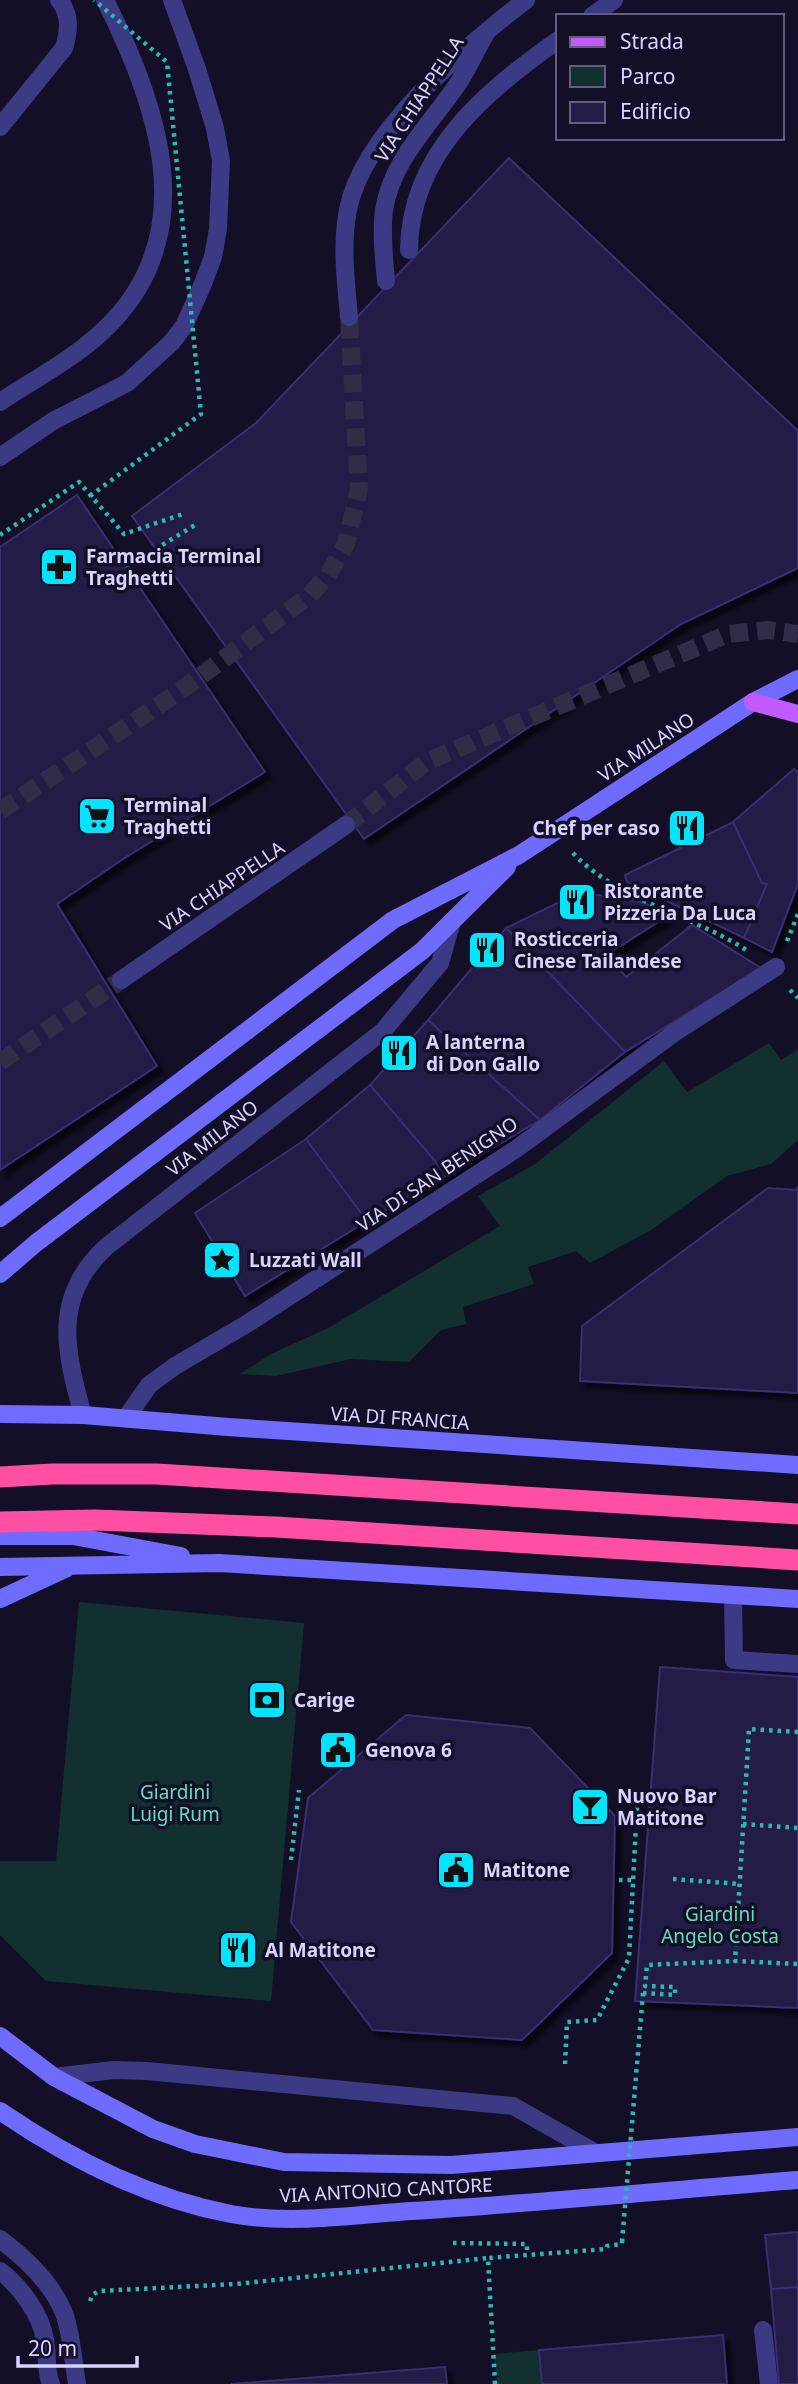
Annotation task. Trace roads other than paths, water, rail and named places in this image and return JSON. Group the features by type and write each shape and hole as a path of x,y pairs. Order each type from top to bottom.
{"highway":[{"path":"0,1477 157,1474 798,1514"},
{"path":"0,1522 95,1520 262,1526 798,1560"}],"main road":[{"name":"VIA MILANO","path":"0,1218 393,920 519,855 753,702 798,679"},
{"path":"753,702 798,714"},
{"name":"VIA MILANO","path":"0,1274 36,1243 422,951 519,855"},
{"name":"VIA DI FRANCIA","path":"0,1414 83,1415 798,1465"},
{"path":"0,1536 74,1536 219,1563"},
{"path":"0,1567 219,1563 798,1599"},
{"path":"0,1598 73,1565"},
{"name":"VIA ANTONIO CANTORE","path":"0,2036 54,2077 153,2129 195,2144 284,2162 451,2165 798,2137"},
{"name":"VIA ANTONIO CANTORE","path":"0,2111 66,2152 134,2185 180,2203 233,2214 270,2218 452,2208 798,2180"}],"street":[{"path":"0,127 64,48 68,18 60,0"},
{"path":"0,402 67,358 111,323 131,300 157,245 163,216 163,179 156,132 139,75 105,0"},
{"path":"0,457 53,421 127,383 172,342 184,326 213,257 218,229 221,161 215,128 172,0"},
{"name":"VIA CHIAPPELLA","path":"386,281 384,211 390,185 401,161 457,84 487,30 526,0"},
{"path":"595,14 614,0"},
{"path":"349,317 344,249 347,222 355,186 367,161 406,109 487,30"},
{"path":"434,158 453,131 493,89 556,42"},
{"path":"409,250 414,208 434,158 457,84"},
{"name":"VIA CHIAPPELLA","path":"121,980 346,825"},
{"name":"VIA MILANO","path":"83,1415 74,1382 67,1322 77,1282 89,1262 383,1031 440,963 452,921"},
{"name":"VIA DI SAN BENIGNO","path":"126,1418 149,1385 175,1366 245,1325 516,1149 674,1033 774,969"},
{"path":"733,1595 734,1660 798,1664"},
{"path":"54,2077 114,2070 147,2071 513,2106 596,2153"},
{"path":"0,2239 16,2250 44,2280 64,2313 76,2384"},
{"path":"0,2271 22,2292 45,2336 47,2376 51,2384"},
{"path":"763,2330 769,2384"}],"tunnel":[{"path":"0,811 176,694 310,595 328,575 346,544 359,489 349,317"},
{"path":"346,825 426,762 728,634 768,630 798,634"},
{"path":"0,1062 121,980"}],"place":[{"name":"Farmacia Terminal Traghetti","path":"59,567"},
{"name":"Terminal Traghetti","path":"97,816"},
{"name":"Chef per caso","path":"687,828"},
{"name":"Ristorante Pizzeria Da Luca","path":"577,902"},
{"name":"Rosticceria Cinese Tailandese","path":"487,950"},
{"name":"A lanterna di Don Gallo","path":"399,1053"},
{"name":"Luzzati Wall","path":"222,1260"},
{"name":"Carige","path":"267,1700"},
{"name":"Genova 6","path":"338,1750"},
{"name":"Nuovo Bar Matitone","path":"590,1807"},
{"name":"Matitone","path":"456,1870"},
{"name":"Al Matitone","path":"238,1950"}],"park label":[{"name":"Giardini Luigi Rum","path":"175,1803"},
{"name":"Giardini Angelo Costa","path":"720,1925"}]}
